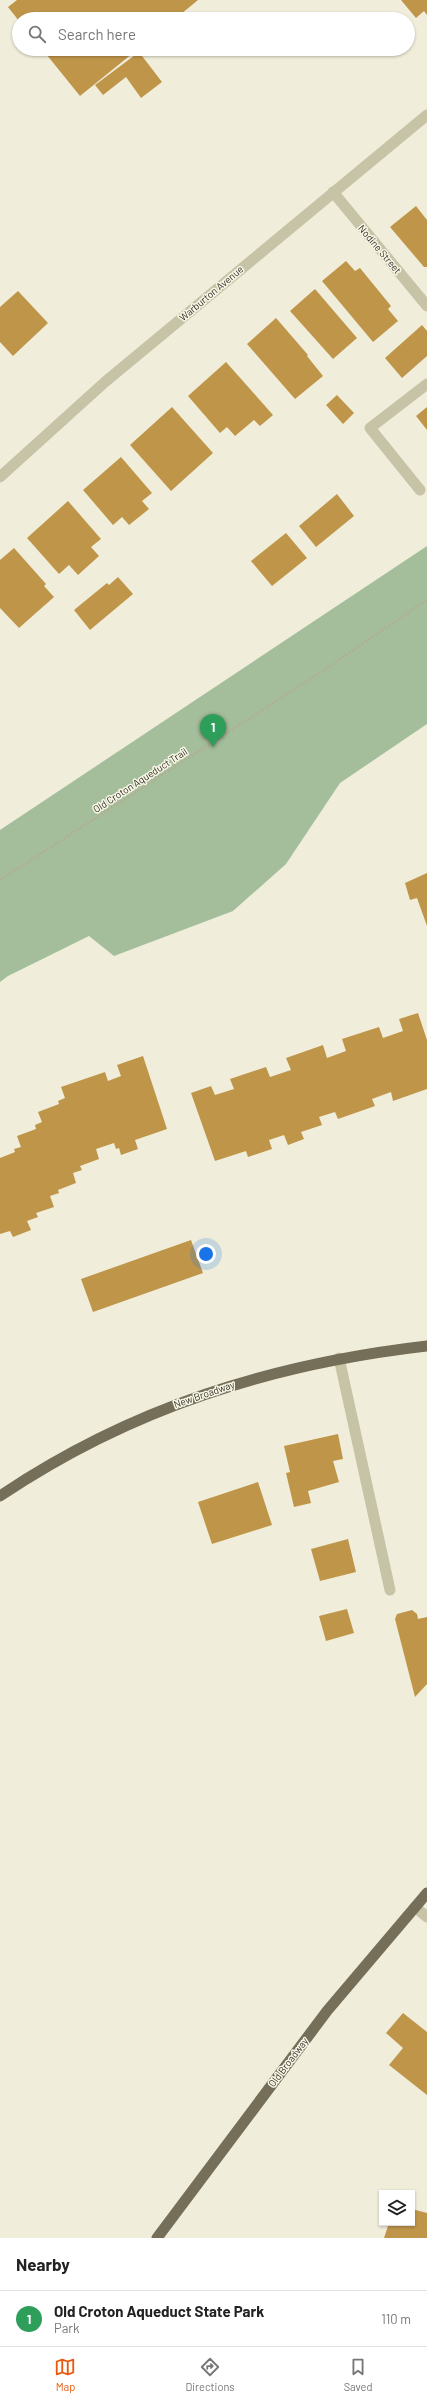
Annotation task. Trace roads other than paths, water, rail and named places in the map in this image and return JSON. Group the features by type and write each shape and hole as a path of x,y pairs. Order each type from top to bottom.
{"main road":[{"name":"New Broadway","path":"0,1496 58,1459 96,1438 176,1403 255,1377 339,1358 427,1346"},
{"name":"Old Broadway","path":"157,2238 305,2040 427,1893"}],"street":[{"name":"Warburton Avenue","path":"0,477 105,382 332,192 427,115"},
{"name":"Nodine Street","path":"332,192 427,306"},
{"path":"420,490 370,428 427,384"},
{"path":"339,1358 390,1590"},
{"path":"415,1907 427,1917"}],"place":[{"name":"Old Croton Aqueduct State Park","path":"213,747"}]}
